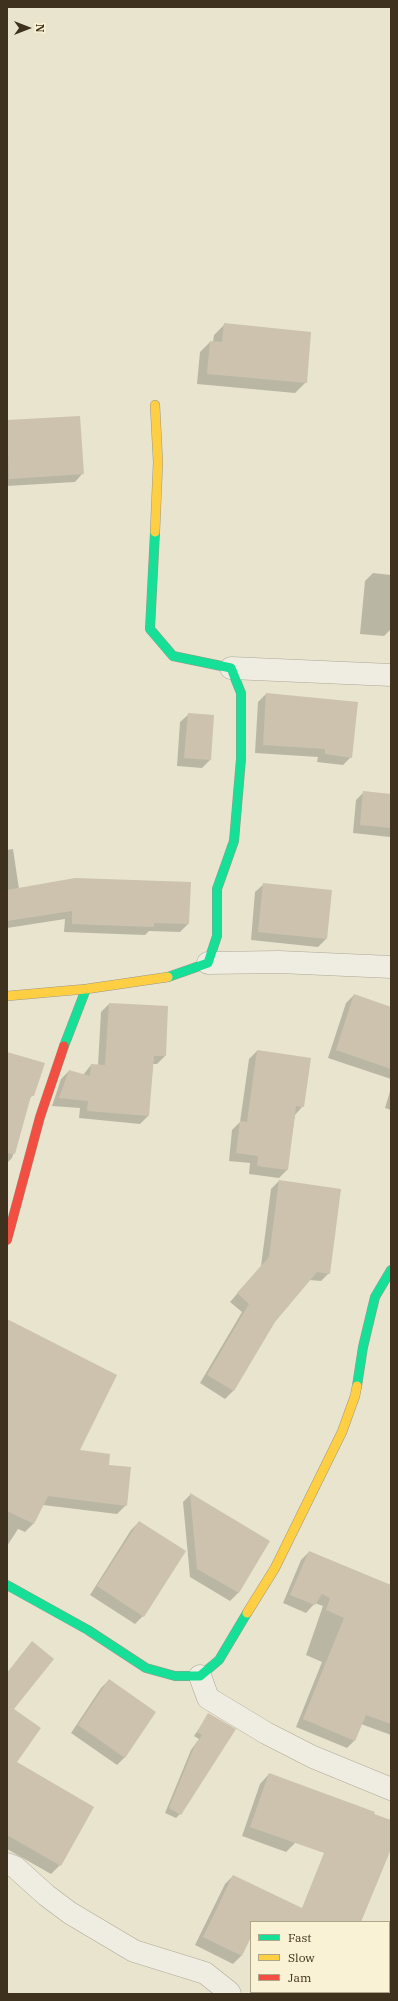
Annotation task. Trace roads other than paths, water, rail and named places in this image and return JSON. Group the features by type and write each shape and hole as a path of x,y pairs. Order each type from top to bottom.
{"street":[{"path":"155,405 158,462 150,628 173,656 231,668 391,674"},
{"path":"208,963 216,936 216,889 234,841 241,759 241,693 231,668"},
{"path":"7,996 86,989 169,977 208,963 279,962 391,968"},
{"path":"7,1240 40,1117 61,1053 86,989"},
{"path":"7,1585 88,1630 146,1668 175,1676 200,1676 219,1660 275,1568 342,1432 355,1396 363,1347 375,1297 391,1270"},
{"path":"200,1676 208,1698 266,1733 313,1757 391,1789"},
{"path":"7,1864 15,1867 70,1914 134,1951 205,1973 230,1994"}]}
